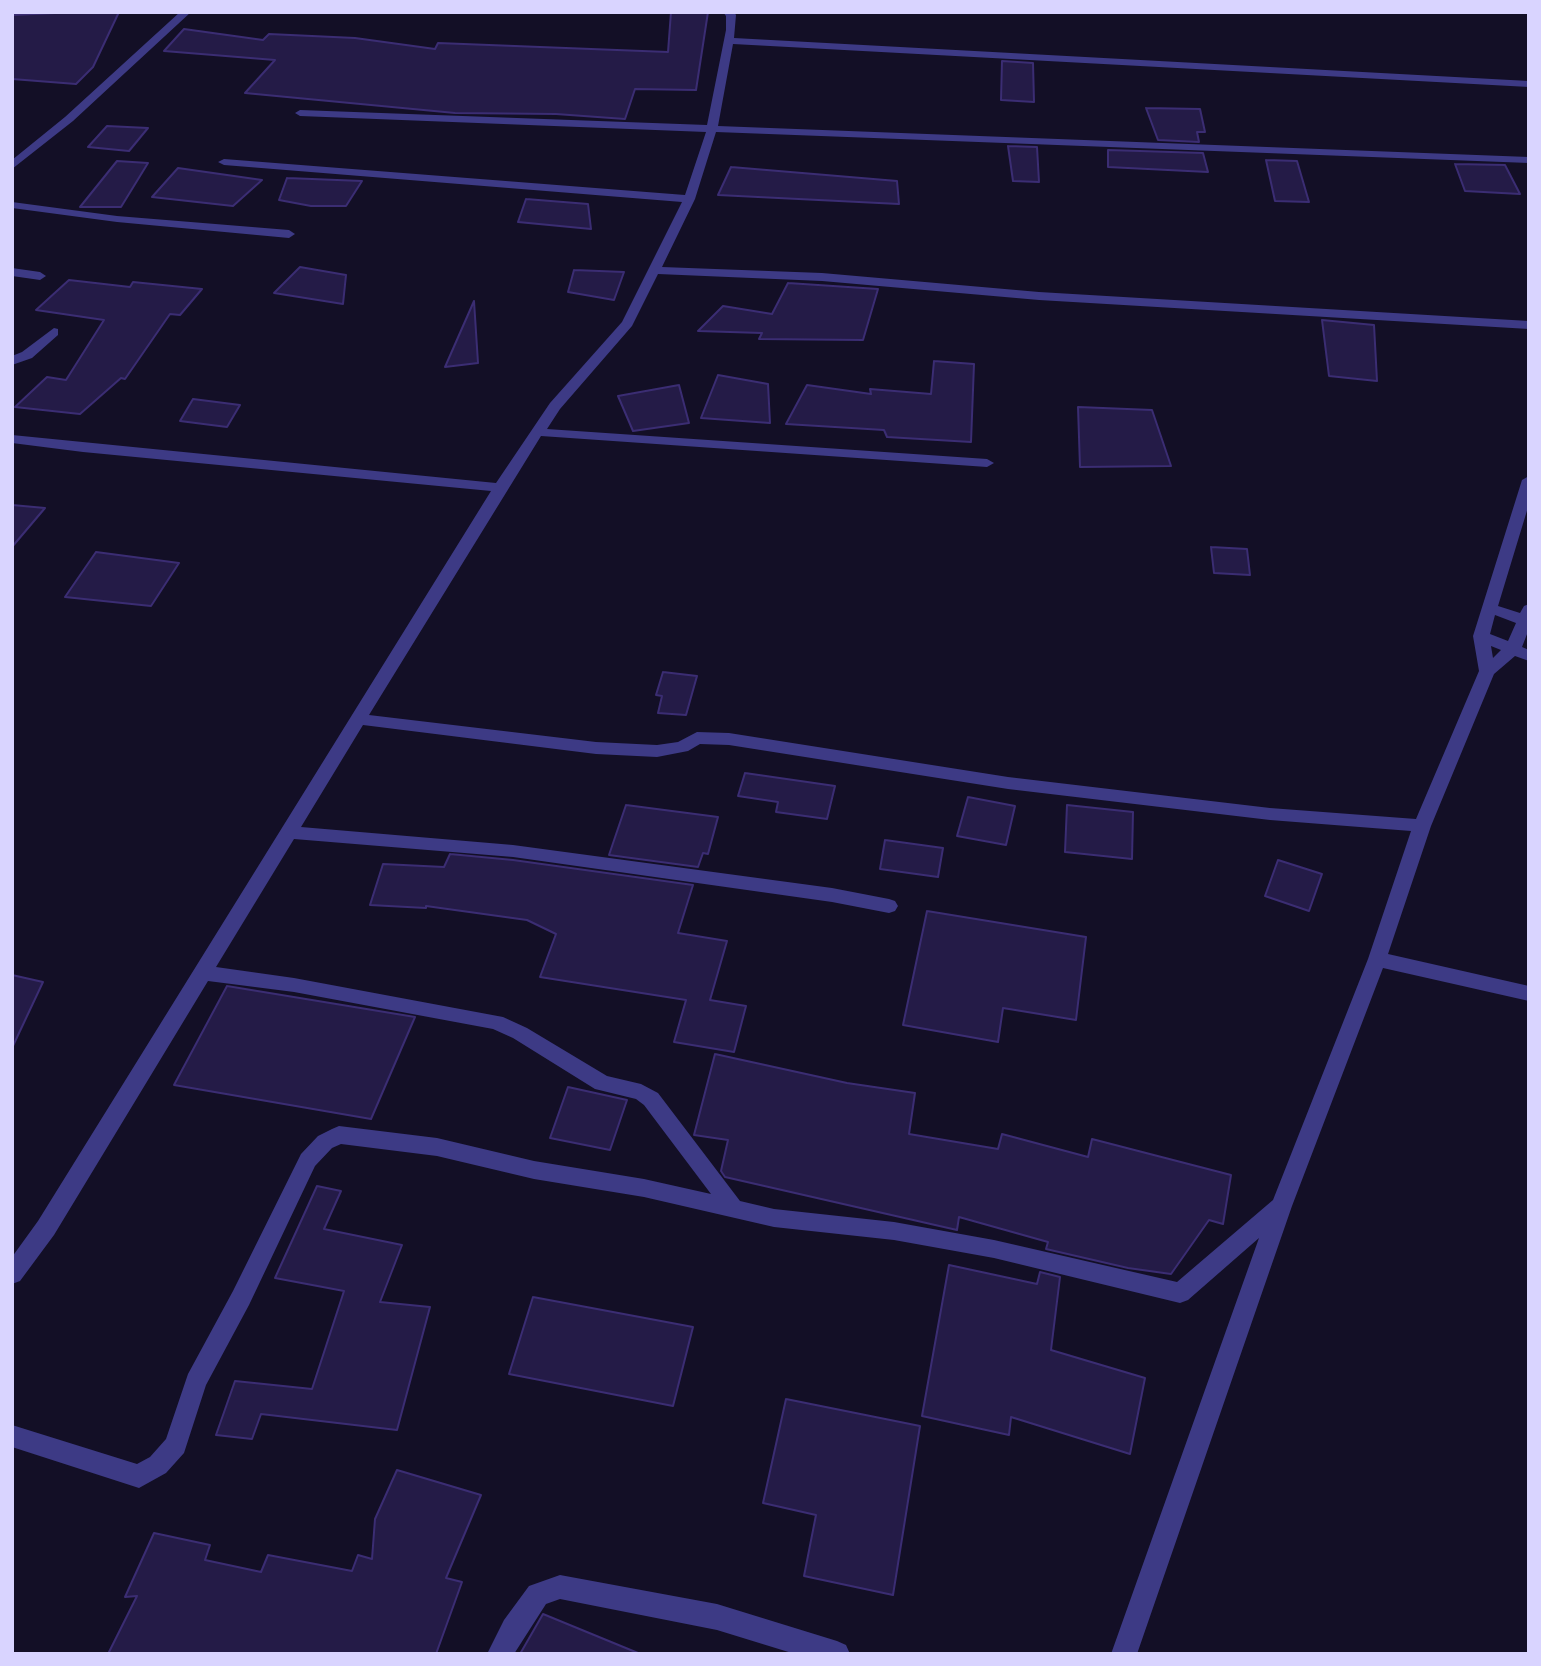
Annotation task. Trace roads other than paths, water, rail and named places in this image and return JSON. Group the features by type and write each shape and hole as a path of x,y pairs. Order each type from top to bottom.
{"street":[{"path":"12,166 69,119 186,12"},
{"path":"12,1274 46,1228 500,488 555,406 628,323 689,199 712,129 728,41 731,15 728,12"},
{"path":"728,41 1529,84"},
{"path":"300,113 1529,160"},
{"path":"224,162 689,199"},
{"path":"12,205 117,219 289,234"},
{"path":"656,270 822,277 1039,296 1529,325"},
{"path":"12,272 40,275"},
{"path":"12,361 27,355 54,332"},
{"path":"538,432 987,463"},
{"path":"12,439 83,449 500,488"},
{"path":"1487,671 1481,636 1529,480"},
{"path":"1124,1654 1281,1206 1377,959 1422,827 1487,671 1513,649 1528,617 1489,608"},
{"path":"1481,636 1529,656"},
{"path":"360,719 596,748 657,751 681,747 697,738 729,739 1008,783 1148,797 1270,814 1422,827"},
{"path":"290,832 513,851 832,895 889,906"},
{"path":"1377,959 1529,994"},
{"path":"202,973 294,985 496,1022 520,1033 602,1083 641,1092 651,1099 734,1209"},
{"path":"12,1436 139,1476 159,1465 176,1445 196,1382 260,1261 307,1160 325,1142 339,1135 437,1147 534,1170 644,1188 774,1218 894,1231 982,1247 1180,1293 1281,1206"},
{"path":"500,1654 513,1629 538,1595 560,1587 717,1617 837,1654"}]}
